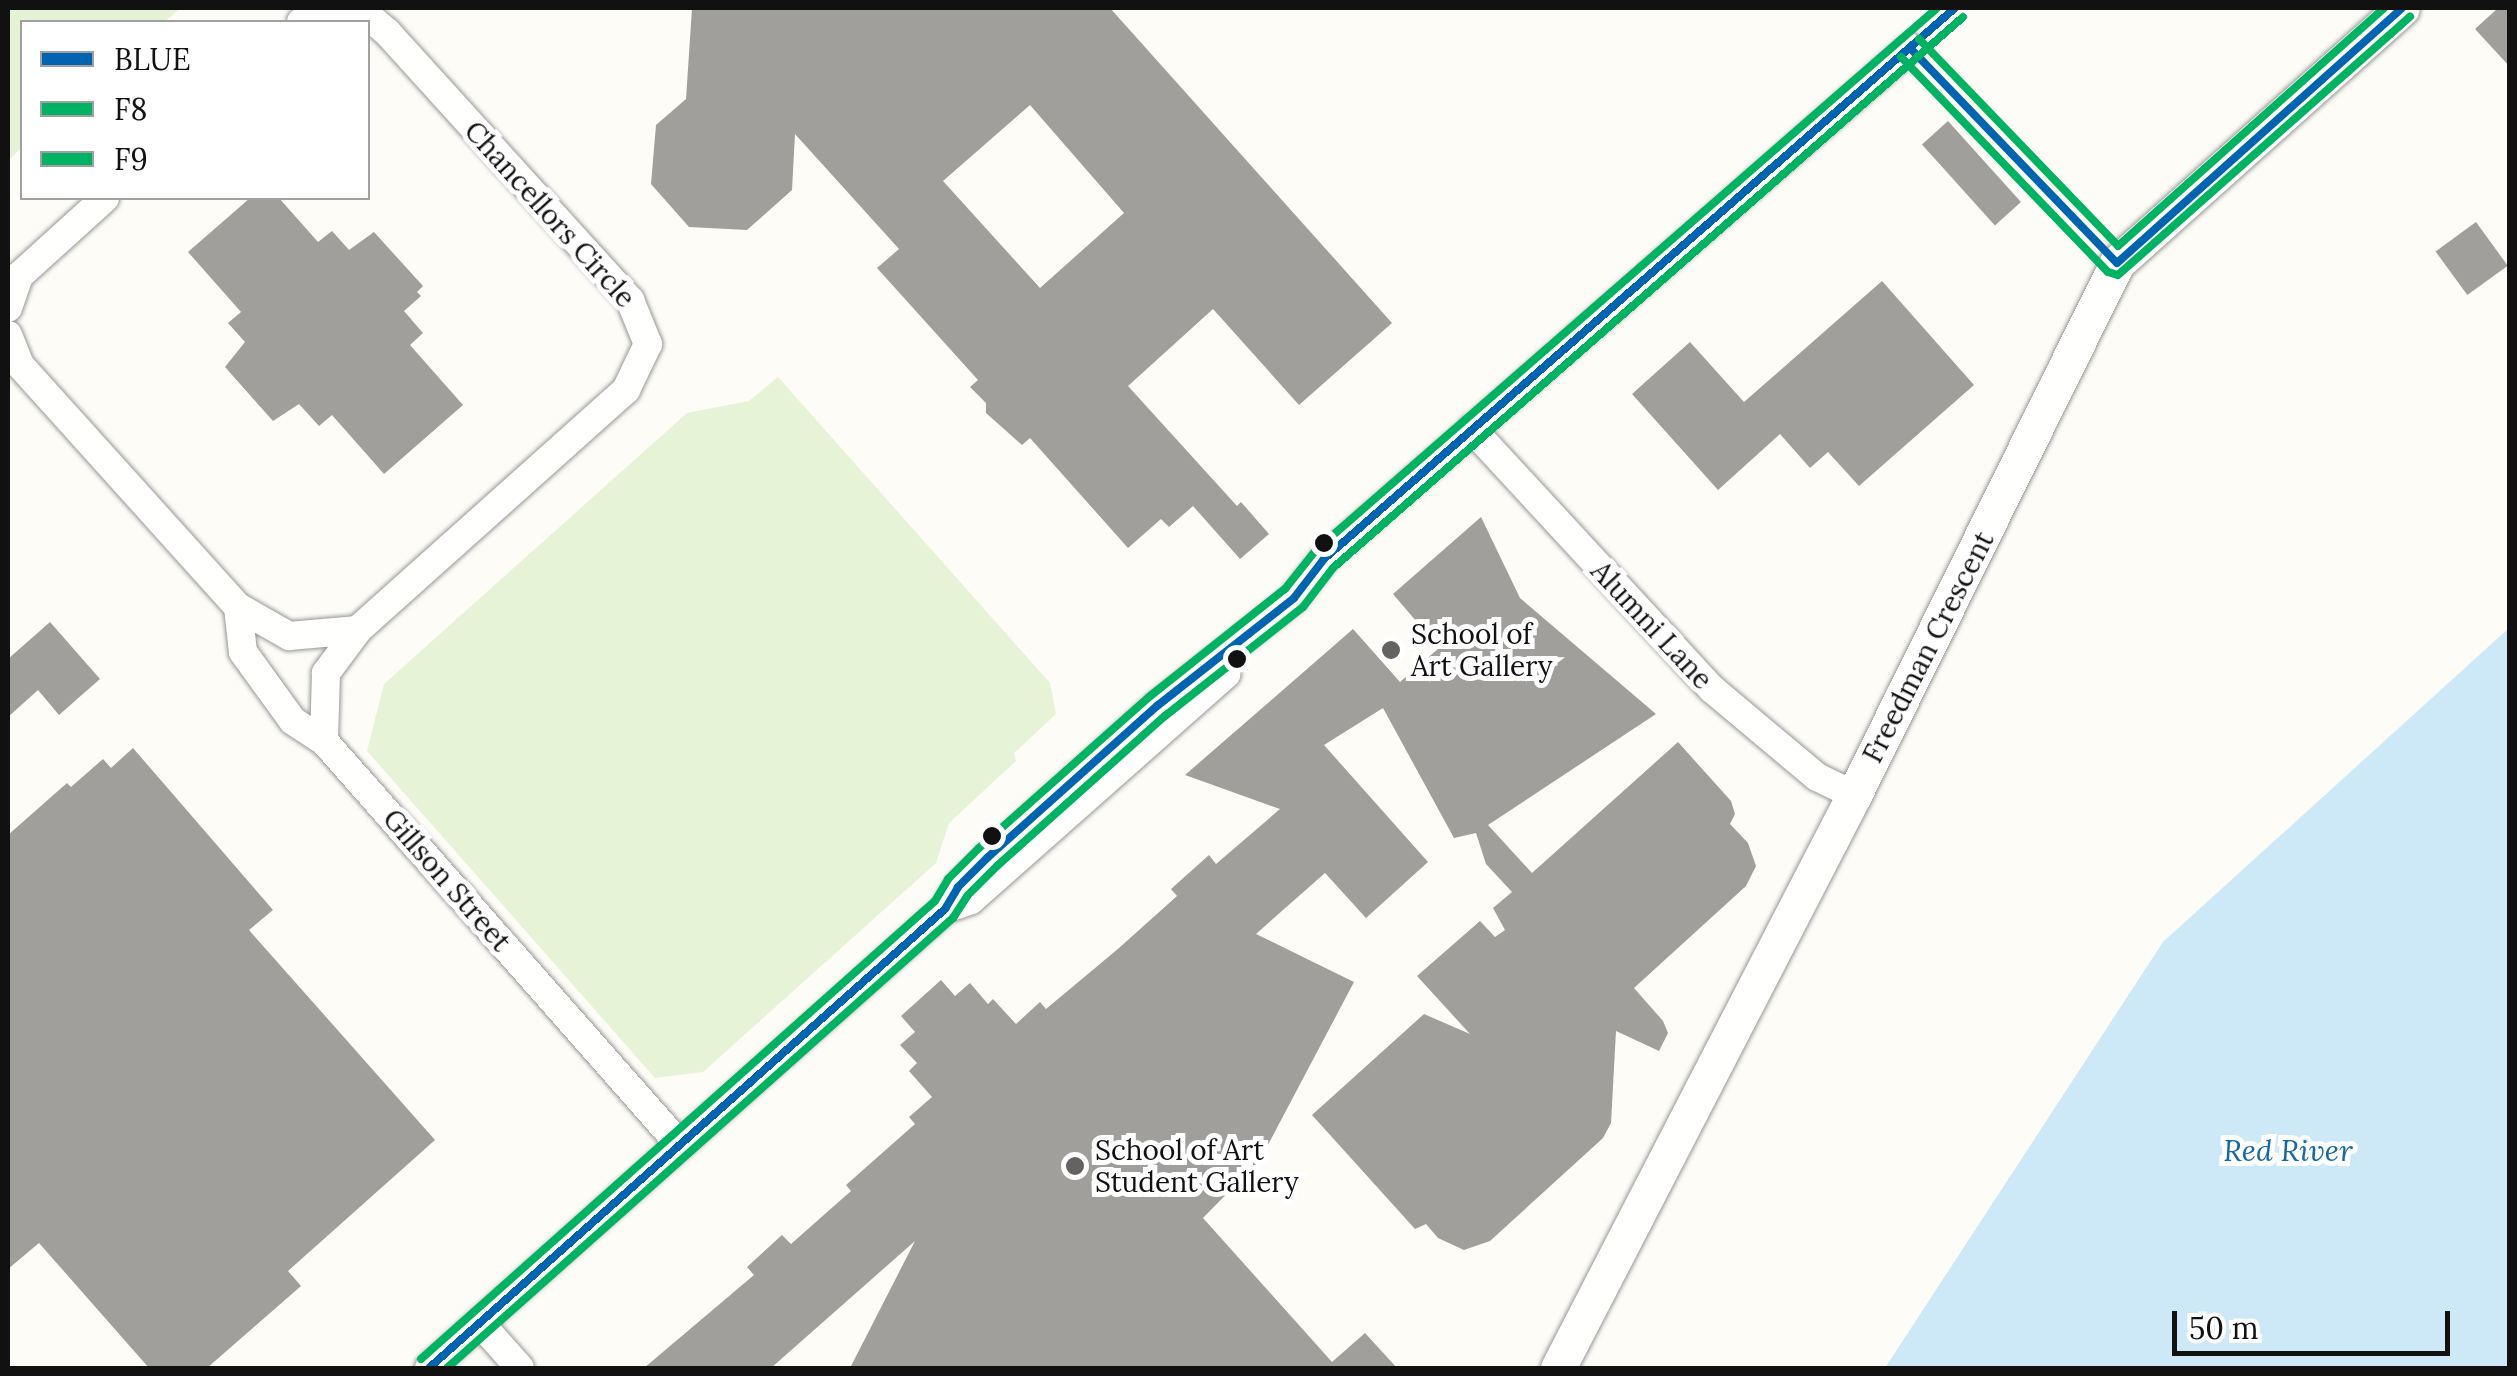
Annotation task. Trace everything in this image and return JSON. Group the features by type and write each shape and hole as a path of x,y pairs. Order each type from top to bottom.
{"street":[{"name":"Freedman Crescent","path":"1558,1368 1854,795 2117,264 2402,8"},
{"name":"Chancellors Circle","path":"307,20 330,12 367,20"},
{"name":"Chancellors Circle","path":"324,740 326,673 358,630 626,390 648,344 638,310 630,300 387,32 370,21"},
{"path":"429,1368 945,909 971,900 1237,664 1250,636 1294,598 1324,559 1910,48"},
{"path":"8,308 19,276 103,200"},
{"path":"8,335 20,365 238,607 289,636 358,630"},
{"name":"Alumni Lane","path":"1472,430 1712,689 1817,777 1854,795"},
{"name":"Gillson Street","path":"238,607 243,652 293,722 324,740 680,1145"},
{"path":"480,1323 520,1368"}],"green space":[{"path":"8,8 181,8 166,20 20,20 20,149 8,161"},
{"path":"778,377 1050,683 1056,714 1014,753 1016,761 949,823 936,863 703,1072 655,1078 367,751 384,684 687,413 749,401"}],"water":[{"name":"Red River","path":"2509,628 2509,1368 1885,1368 2163,942"}],"building":[{"path":"692,8 1110,8 1392,323 1299,405 1213,309 1128,386 1237,506 1241,502 1269,534 1240,559 1193,506 1169,527 1161,519 1128,548 1030,438 1022,445 986,413 986,403 970,387 978,380 877,268 899,249 795,134 792,190 747,230 689,227 651,184 656,125 686,99","holes":["1030,105 1124,213 1040,288 943,181"]},
{"path":"2498,8 2510,8 2510,67 2475,29"},
{"path":"1948,121 2021,202 1995,225 1922,144"},
{"path":"248,200 281,200 318,242 332,231 349,250 374,232 423,286 417,292 421,296 404,311 423,333 410,345 463,405 384,474 332,415 319,426 299,404 273,421 225,367 245,342 228,323 241,312 188,252"},
{"path":"2476,222 2508,266 2467,295 2436,251"},
{"path":"1882,281 1974,385 1859,486 1828,452 1810,468 1780,434 1718,490 1632,394 1690,342 1744,402"},
{"path":"1481,517 1520,598 1656,714 1488,825 1532,873 1678,742 1731,801 1735,814 1730,824 1748,843 1756,866 1746,886 1634,988 1663,1021 1668,1033 1659,1051 1616,1031 1611,1123 1603,1138 1490,1241 1464,1250 1438,1238 1426,1224 1415,1229 1312,1115 1424,1014 1470,1034 1417,976 1480,921 1495,937 1505,930 1493,908 1512,892 1486,864 1476,833 1454,838 1383,708 1324,745 1428,862 1366,918 1325,873 1256,934 1354,982 1260,1160 1203,1218 1332,1362 1365,1333 1397,1368 850,1368 915,1241 771,1368 644,1368 754,1275 747,1267 782,1235 791,1244 851,1191 846,1185 915,1124 909,1117 932,1097 909,1071 917,1063 900,1045 915,1032 901,1016 941,980 955,996 970,983 988,1004 993,999 1016,1024 1040,1002 1046,1009 1119,948 1177,896 1171,889 1209,855 1216,864 1280,809 1185,775 1353,629 1400,682 1439,648 1393,594"},
{"path":"50,622 100,679 59,715 38,690 8,717 8,659"},
{"path":"133,748 273,910 249,930 435,1140 288,1271 301,1286 207,1368 149,1368 39,1243 8,1269 8,835 67,783 71,787 103,759 111,768"}],"transit line":[{"name":"F9","path":"421,1359 935,901 948,879 979,848 1149,697 1285,589 1316,550 1937,8"},
{"name":"BLUE","path":"429,1368 945,909 958,887 988,857 1157,706 1294,598 1324,559 1955,8"},
{"name":"F9","path":"1919,39 2118,246 2384,8"},
{"name":"BLUE","path":"1910,48 2117,263 2402,8"},
{"name":"F8","path":"447,1368 953,918 968,895 997,866 1165,716 1303,607 1333,568 1963,17"},
{"name":"F8","path":"1901,57 2108,272 2118,275 2410,17"}],"place":[{"name":"School of Art Gallery","path":"1391,650"},
{"name":"School of Art Student Gallery","path":"1075,1166"}]}
